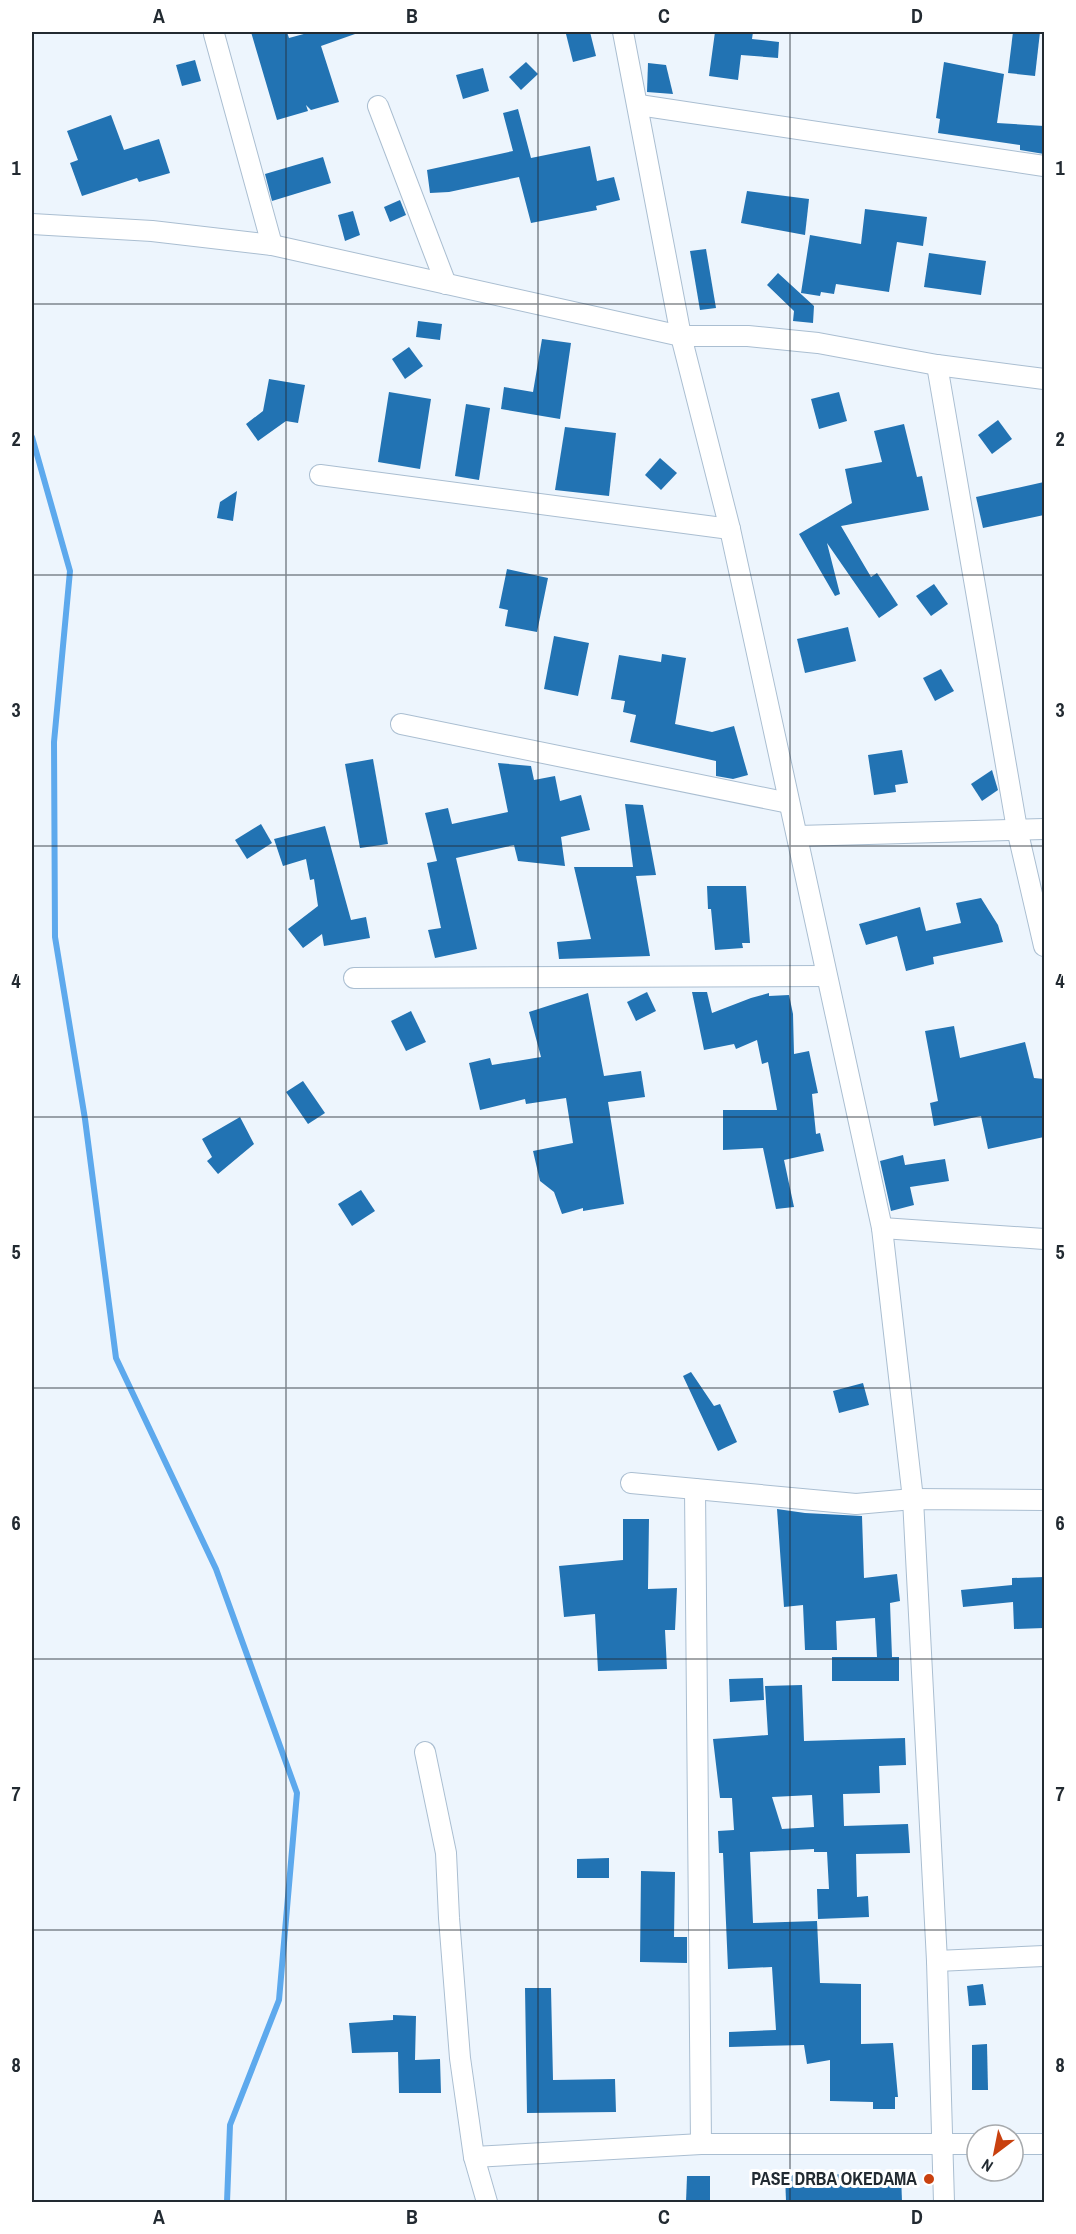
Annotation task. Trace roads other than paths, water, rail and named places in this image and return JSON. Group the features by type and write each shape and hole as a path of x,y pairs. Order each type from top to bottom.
{"street":[{"path":"623,32 639,105 681,336 730,529 882,1228 913,1499 937,1961 944,2202"},
{"path":"214,34 272,245"},
{"path":"639,105 1044,166"},
{"path":"378,106 446,284"},
{"path":"32,224 152,231 272,245 681,336 748,336 818,343 937,365 1044,379"},
{"path":"937,365 1017,829 1044,946"},
{"path":"320,476 730,529"},
{"path":"401,724 789,803"},
{"path":"798,836 1044,829"},
{"path":"354,978 826,976"},
{"path":"882,1228 1044,1239"},
{"path":"632,1483 856,1503 913,1499 1044,1500"},
{"path":"695,1489 701,2144"},
{"path":"425,1752 446,1852 456,2011 474,2157 487,2202"},
{"path":"937,1961 1044,1956"},
{"path":"474,2157 701,2144 965,2144"},
{"path":"1025,2144 1044,2144"}],"waterway":[{"path":"32,437 70,571 54,742 55,937 85,1119 116,1358 216,1569 297,1793 279,2000 230,2125 227,2202"}],"place":[{"name":"PASE DRBA OKEDAMA","path":"929,2179"}]}
